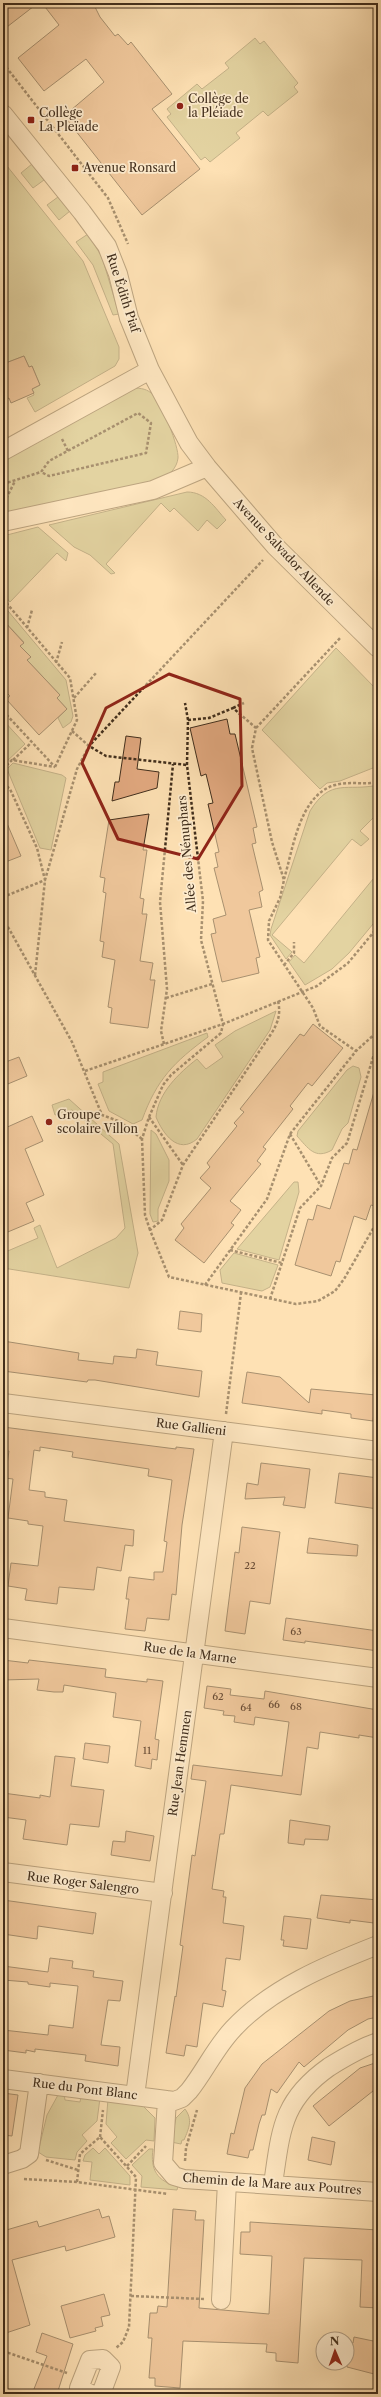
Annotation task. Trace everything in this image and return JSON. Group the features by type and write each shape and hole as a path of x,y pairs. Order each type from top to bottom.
{"street":[{"name":"Rue Édith Piaf","path":"3,114 82,212 107,246 118,274 130,318 150,370 178,424 207,467"},
{"path":"3,451 150,370"},
{"path":"3,522 152,490 207,467"},
{"name":"Avenue Salvador Allende","path":"207,467 275,546 378,648"},
{"name":"Rue Gallieni","path":"3,1403 378,1451"},
{"name":"Rue Jean Hemmen","path":"135,2096 224,1431"},
{"name":"Rue de la Marne","path":"3,1628 378,1678"},
{"name":"Rue Roger Salengro","path":"3,1872 163,1893"},
{"path":"167,2100 174,2101 186,2094 233,2028 272,1997 315,1972 378,1945"},
{"path":"273,2184 282,2128 289,2109 301,2090 314,2078 350,2053 378,2042"},
{"name":"Rue du Pont Blanc","path":"3,2079 167,2100"},
{"path":"3,2165 22,2159 30,2154 39,2083"},
{"name":"Chemin de la Mare aux Poutres","path":"167,2100 163,2163 174,2176 184,2179 378,2192"},
{"path":"221,2300 227,2182"},
{"path":"91,2394 79,2388 82,2378 90,2360 103,2359 111,2367 101,2394"}],"path":[{"path":"3,63 108,198 125,234 129,248"},
{"path":"3,484 41,472 49,461 138,413 151,423 146,453 49,476 41,472"},
{"path":"3,506 15,481"},
{"path":"35,975 46,880 75,776 89,746 275,546"},
{"path":"3,599 70,678 77,720 55,767"},
{"path":"27,628 32,610"},
{"path":"284,880 272,842 252,748 256,728 354,624"},
{"path":"56,663 62,642"},
{"path":"74,698 96,673"},
{"name":"Allée des Nénuphars","path":"185,703 188,720 187,765 203,901 201,940 223,1024"},
{"path":"188,720 209,718 244,703"},
{"path":"233,708 256,728"},
{"path":"3,711 31,743 55,767"},
{"path":"72,731 89,746 106,756 187,765"},
{"path":"3,769 31,743"},
{"path":"12,760 55,767"},
{"name":"Allée des Nénuphars","path":"164,1044 161,1031 167,989 160,902 173,764"},
{"path":"356,1051 320,1026 314,1008 268,940 267,932 302,823 312,801 328,788 336,785 378,782"},
{"path":"3,783 10,789 37,848 46,880"},
{"path":"3,897 46,880"},
{"path":"3,918 72,1042 102,1115 121,1122 142,1139"},
{"path":"85,1071 223,1024 302,992 333,976 348,963 378,926"},
{"path":"284,965 294,953 294,942"},
{"path":"166,998 212,984"},
{"path":"150,1230 162,1220 183,1165 272,1034 277,1024 280,1011 278,1002"},
{"path":"223,1024 221,1033 171,1075 163,1085 149,1117 142,1139 145,1215 169,1277 270,1299 307,1304 328,1297 344,1279 378,1220"},
{"path":"205,1285 267,1199 290,1134 356,1051 378,1030"},
{"path":"270,1299 300,1208 321,1186 332,1158 347,1143 378,1041"},
{"path":"149,1117 183,1165"},
{"path":"290,1134 321,1186"},
{"path":"230,1250 282,1263"},
{"path":"224,1431 241,1293"},
{"path":"77,2182 80,2154 100,2138 105,2091"},
{"path":"184,2179 186,2148 194,2116 199,2104"},
{"path":"100,2138 136,2177 129,2327 124,2342 103,2359"},
{"path":"30,2154 78,2170"},
{"path":"131,2296 221,2300"},
{"path":"3,2351 82,2378"}],"highlighted area":[{"path":"169,674 240,699 242,786 198,859 118,839 82,763 106,708"}],"shaded area":[{"path":"255,38 260,44 264,41 298,83 294,87 298,92 268,116 263,111 236,133 240,138 210,162 205,157 201,160 167,117 171,114 167,109 197,84 202,89 229,68 225,63"},
{"path":"3,161 83,261 119,347 119,359 115,366 35,412 27,398 34,395 32,389 40,385 32,366 29,367 24,356 3,364"},
{"path":"32,164 44,180 33,188 21,173"},
{"path":"58,197 70,211 59,220 47,205"},
{"path":"88,234 102,257 119,314 113,315 93,265 76,242"},
{"path":"133,388 149,391 157,400 165,416 178,452 177,462 170,473 162,480 3,517 3,457"},
{"path":"187,492 200,495 205,498 226,520 217,529 207,520 198,531 174,508 170,512 161,503 106,564 115,573 111,574 90,555 74,547 49,525"},
{"path":"38,527 68,553 66,561 57,553 10,602 3,594 3,536"},
{"path":"3,605 66,680 73,716 71,722 63,728 58,718 67,709 57,698 60,695 27,660 31,657 20,646 24,642 3,620"},
{"path":"336,648 378,691 378,766 340,781 327,783 320,789 262,730"},
{"path":"3,720 25,744 3,765"},
{"path":"13,763 62,775 66,778 51,850 40,848 7,769"},
{"path":"378,785 378,813 360,831 369,839 361,846 352,839 272,935 292,952 286,959 270,935 310,811 318,800 333,790 340,788"},
{"path":"378,873 378,918 349,953 332,969 305,985 289,962 295,955 304,963"},
{"path":"276,1011 270,1030 197,1139 184,1145 178,1144 167,1136 156,1117 161,1100 170,1084 197,1059 206,1069 223,1057 215,1045 235,1031"},
{"path":"207,1033 208,1037 185,1055 168,1072 154,1093 142,1120 133,1124 109,1111 98,1084 103,1082 103,1072"},
{"path":"353,1066 359,1068 361,1077 348,1123 342,1129 332,1150 321,1154 316,1153 308,1148 297,1136 298,1131 347,1070"},
{"path":"69,1099 119,1144 138,1253 129,1288 3,1268 3,1253 38,1238 34,1228 40,1225 57,1268 116,1238 125,1228 113,1144 72,1110 55,1115 52,1105"},
{"path":"151,1130 156,1134 169,1160 169,1181 158,1209 158,1221 153,1222 150,1214"},
{"path":"294,1182 298,1182 299,1192 279,1260 237,1249"},
{"path":"234,1253 278,1265 270,1287 262,1291 222,1283 220,1270"},
{"path":"64,2094 65,2100 80,2102 81,2096 100,2098 97,2121 82,2135 87,2141 77,2152 75,2160 46,2157 38,2152 47,2115 58,2095"},
{"path":"108,2099 142,2105 155,2118 154,2141 146,2140 126,2159 111,2143 117,2137 106,2124"},
{"path":"185,2109 190,2120 189,2128 184,2140 182,2140 181,2144 171,2142 176,2118"},
{"path":"93,2148 99,2154 105,2148 130,2176 130,2185 90,2180 92,2162 83,2161 85,2155"},
{"path":"149,2149 153,2149 152,2156 156,2174 165,2181 178,2186 177,2190 141,2187 142,2176 132,2165"}],"building":[{"path":"3,3 38,3 3,30"},
{"path":"42,3 93,3 100,17 115,36 118,34 128,45 131,42 172,94 152,109 200,169 142,215 64,116 104,82 86,59 44,91 18,58 59,25"},
{"path":"24,356 29,367 32,366 40,385 32,389 34,393 11,403 9,398 3,401 3,364"},
{"path":"3,620 24,643 20,646 31,657 27,660 60,695 57,698 67,709 39,735 6,699 10,696 3,689"},
{"path":"227,719 230,734 235,734 257,827 253,828 256,843 252,844 263,890 259,892 262,907 249,910 260,957 256,958 259,973 222,982 211,934 216,933 213,919 226,915 214,868 218,867 215,853 219,852 208,804 213,803 206,774 201,776 190,728"},
{"path":"126,736 141,738 137,769 159,772 157,788 112,801 115,782 119,782"},
{"path":"3,814 21,856 3,863"},
{"path":"149,814 143,850 147,850 140,898 144,899 142,914 147,914 140,961 153,963 150,980 155,980 148,1028 110,1023 112,1008 108,1007 115,960 102,957 104,942 100,941 106,893 103,892 105,878 100,877 109,820"},
{"path":"313,1024 343,1048 312,1086 308,1083 290,1106 293,1109 263,1147 266,1149 257,1161 261,1164 230,1201 241,1210 231,1223 234,1225 204,1263 175,1240 184,1228 181,1224 211,1188 200,1178 210,1167 207,1163 237,1126 234,1123 244,1112 240,1109 300,1034 304,1036"},
{"path":"19,1057 27,1076 3,1086 3,1063"},
{"path":"374,1092 378,1092 378,1197 375,1206 371,1205 366,1220 354,1216 340,1262 336,1261 331,1276 295,1265 308,1219 313,1220 317,1205 330,1209 344,1163 349,1164 353,1149 357,1150"},
{"path":"32,1116 43,1141 25,1149 44,1195 26,1203 34,1221 3,1234 3,1129"},
{"path":"180,1311 202,1314 201,1332 178,1329"},
{"path":"3,1341 79,1353 78,1360 113,1364 114,1356 136,1358 137,1349 158,1352 156,1365 202,1371 199,1397 95,1380 88,1380 87,1382 3,1371"},
{"path":"247,1372 280,1377 309,1403 311,1389 376,1395 373,1421 351,1418 351,1414 322,1410 322,1414 242,1403"},
{"path":"3,1427 176,1449 176,1447 194,1449 182,1525 176,1595 172,1594 169,1620 147,1618 145,1631 125,1629 129,1599 126,1599 129,1577 154,1580 154,1572 163,1572 167,1542 164,1541 172,1480 148,1476 149,1469 72,1457 73,1452 40,1447 40,1451 34,1450 29,1490 45,1492 45,1497 67,1500 64,1521 134,1530 133,1546 125,1545 121,1571 97,1567 94,1590 59,1587 57,1604 25,1600 27,1589 8,1586 11,1563 38,1566 43,1526 28,1524 28,1521 8,1518 13,1479 5,1478 9,1451 3,1451"},
{"path":"261,1463 310,1469 305,1508 283,1505 285,1497 245,1499 247,1483 258,1485"},
{"path":"339,1473 378,1478 378,1509 335,1503"},
{"path":"242,1527 280,1532 270,1604 250,1601 245,1634 225,1631 235,1552 239,1553"},
{"path":"309,1538 358,1545 357,1556 307,1553"},
{"path":"286,1618 378,1631 378,1651 305,1641 305,1643 283,1640"},
{"path":"3,1660 28,1663 29,1660 106,1669 105,1677 147,1682 147,1679 163,1681 155,1739 159,1740 157,1760 152,1759 151,1769 135,1766 141,1721 113,1717 116,1693 64,1685 63,1692 37,1690 39,1679 3,1680"},
{"path":"207,1686 231,1689 230,1695 264,1699 265,1691 378,1710 378,1738 359,1735 359,1738 320,1732 318,1749 307,1747 301,1795 231,1785 224,1834 220,1834 212,1889 224,1891 223,1897 226,1897 223,1923 244,1926 240,1960 226,1958 222,1990 226,1991 223,2007 203,2003 197,2047 186,2045 184,2056 166,2053 183,1946 180,1945 192,1855 195,1856 206,1781 191,1779 193,1765 282,1776 289,1722 255,1717 254,1725 234,1722 235,1716 223,1715 224,1711 204,1708"},
{"path":"85,1743 110,1746 108,1763 83,1759"},
{"path":"55,1756 75,1758 71,1786 104,1790 99,1827 70,1824 67,1845 23,1839 26,1820 3,1817 3,1793 40,1798 40,1795 50,1797"},
{"path":"290,1820 330,1826 328,1840 305,1839 304,1845 288,1843"},
{"path":"126,1831 154,1836 150,1861 111,1855 113,1841 125,1842"},
{"path":"321,1895 378,1900 378,1917 375,1916 374,1923 350,1920 350,1923 317,1918"},
{"path":"3,1900 96,1913 93,1934 38,1926 37,1939 3,1934"},
{"path":"284,1916 311,1919 307,1949 283,1946 284,1940 281,1940"},
{"path":"50,1958 73,1961 72,1968 94,1971 93,1977 123,1981 120,2001 108,2000 101,2045 120,2047 118,2066 85,2061 86,2055 35,2049 35,2052 26,2050 26,2053 3,2050 3,2030 48,2035 49,2025 73,2028 78,1986 50,1983 50,1987 28,1984 28,1982 3,1980 3,1966 48,1972"},
{"path":"378,1995 378,2017 368,2019 348,2030 304,2067 299,2062 277,2093 271,2089 265,2115 262,2115 253,2150 250,2150 248,2158 227,2154 231,2133 234,2134 245,2088 262,2064 329,2011 350,2001"},
{"path":"378,2062 378,2087 329,2126 313,2106 360,2068"},
{"path":"3,2093 18,2095 12,2136 3,2135"},
{"path":"312,2137 335,2142 331,2165 308,2160"},
{"path":"99,2209 102,2218 109,2216 115,2237 66,2251 65,2246 12,2260 30,2325 3,2334 3,2231 37,2221 39,2227"},
{"path":"173,2209 196,2211 195,2220 204,2220 199,2308 269,2314 272,2256 240,2254 241,2232 250,2232 250,2222 378,2230 378,2308 360,2307 362,2260 304,2258 298,2363 276,2361 276,2353 266,2352 267,2344 183,2341 180,2388 155,2386 155,2378 149,2378 152,2338 148,2338 150,2313 157,2313 158,2306 167,2307"},
{"path":"104,2294 110,2315 101,2317 103,2326 95,2328 96,2331 70,2338 61,2306"},
{"path":"42,2333 73,2344 57,2394 32,2394 47,2356 36,2352"},
{"path":"355,2337 378,2342 378,2375 355,2369"}],"place":[{"name":"Collège de la Pléiade","path":"180,106"},
{"name":"Collège La Pleïade","path":"31,120"},
{"name":"Avenue Ronsard","path":"75,168"},
{"name":"Groupe scolaire Villon","path":"49,1122"}]}
